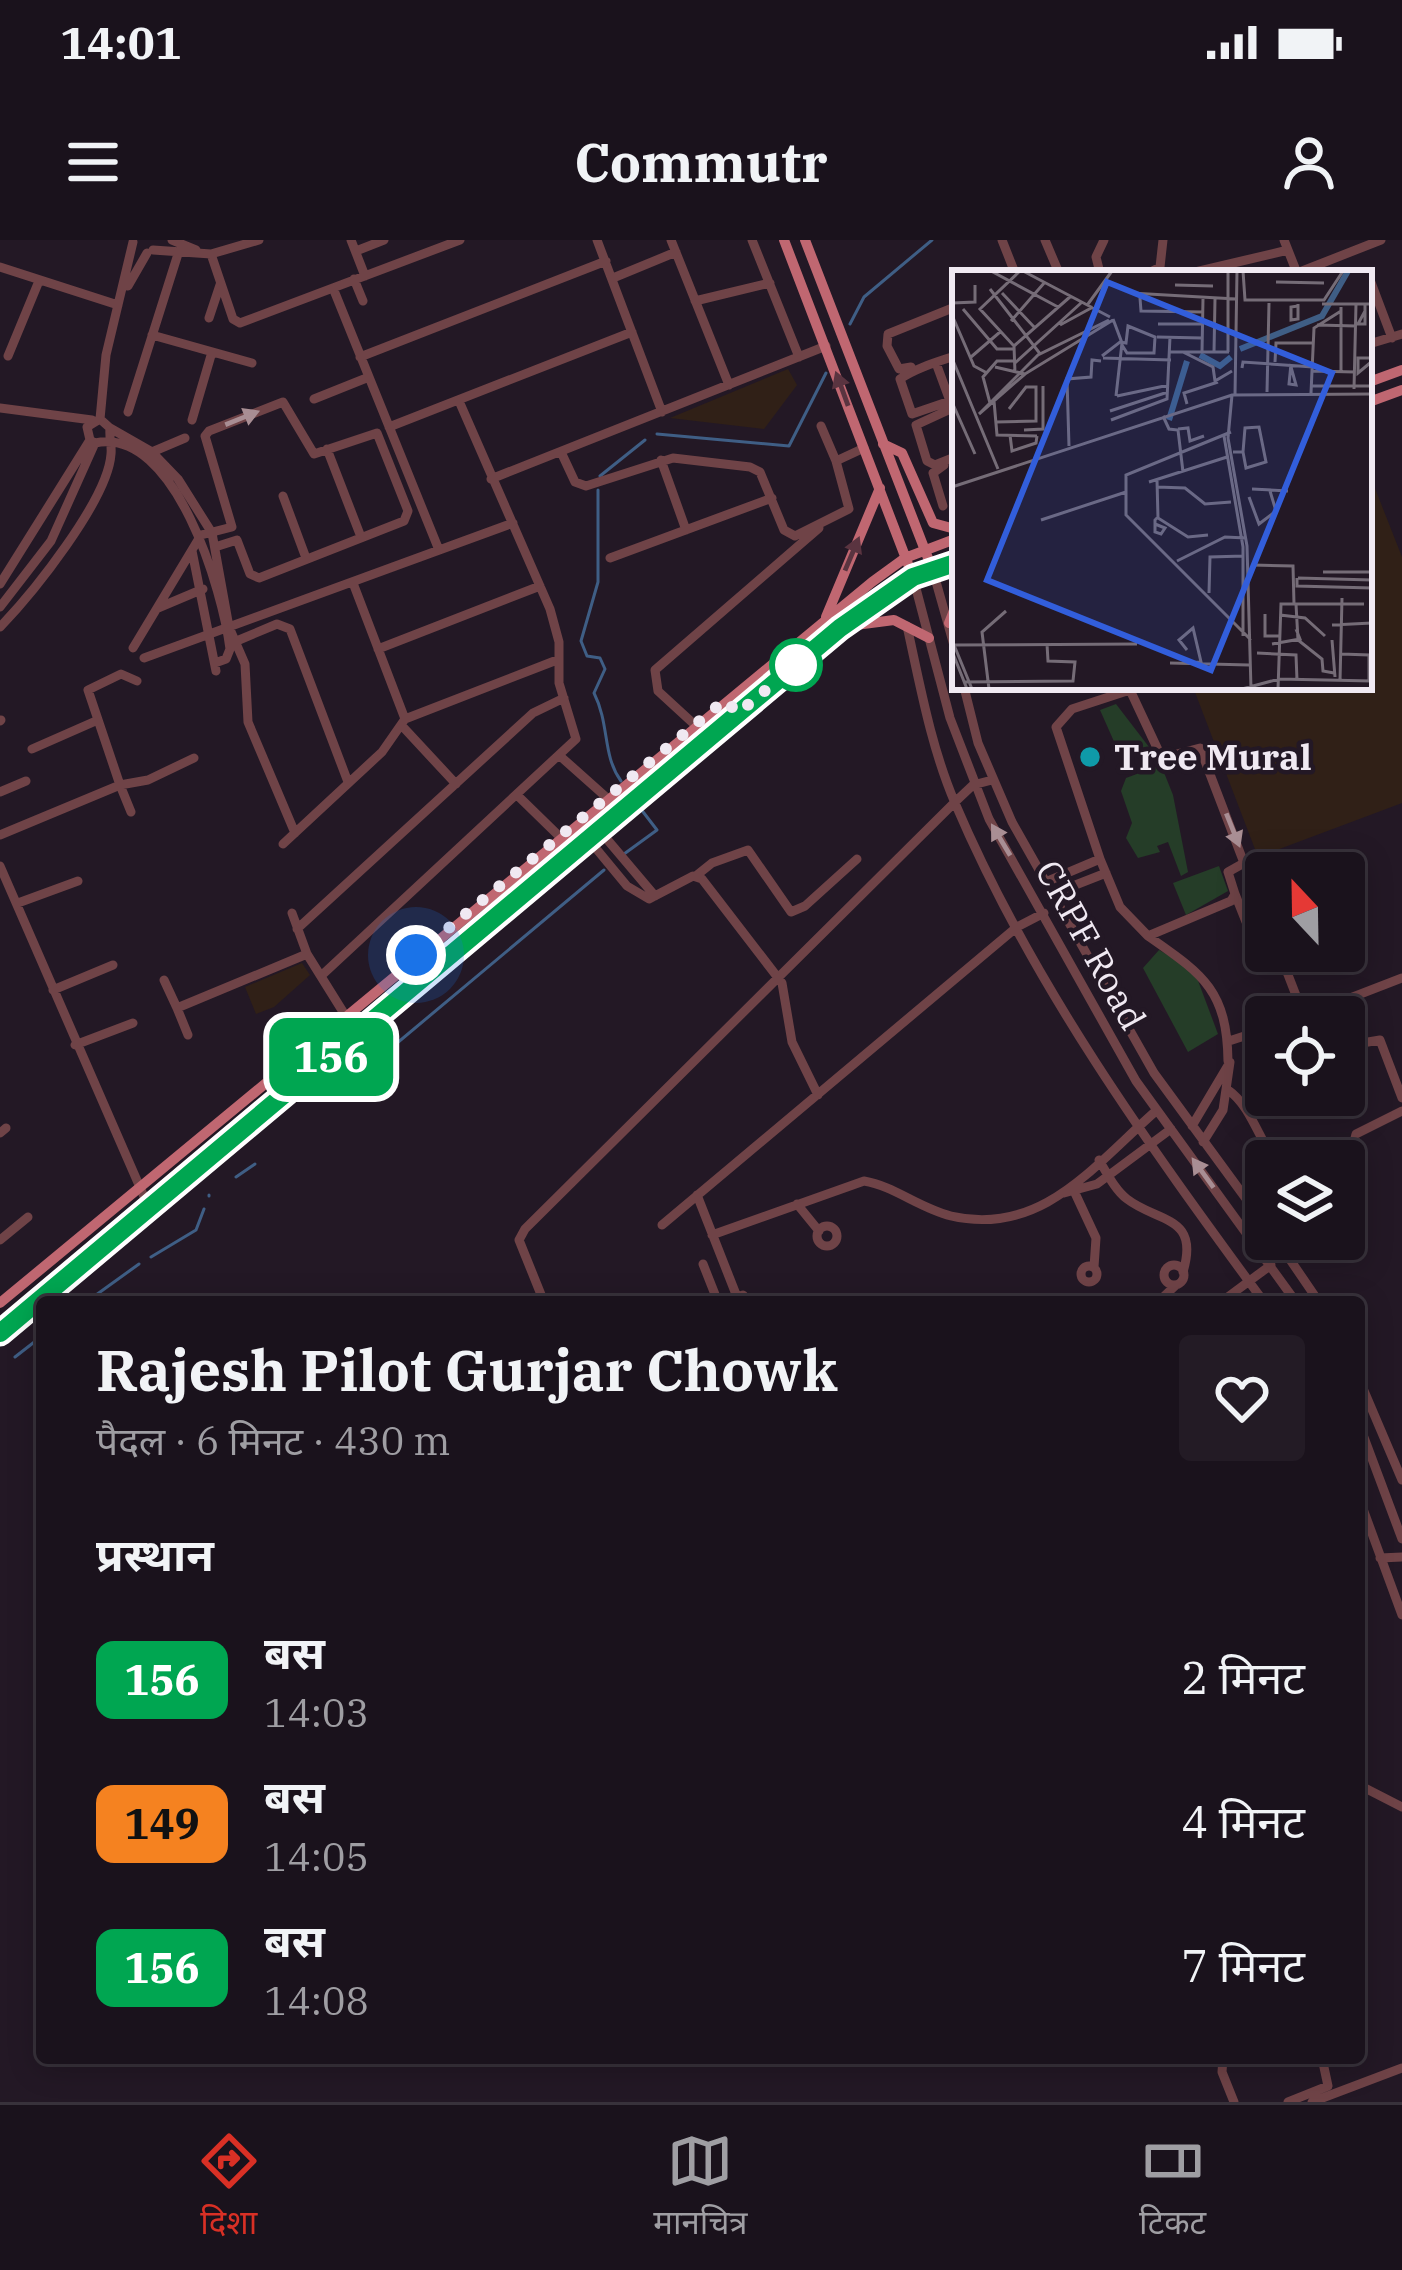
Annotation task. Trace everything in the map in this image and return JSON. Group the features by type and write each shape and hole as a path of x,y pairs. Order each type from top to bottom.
{"main road":[{"path":"784,240 913,577"},
{"path":"805,240 933,571"},
{"path":"1372,381 1402,370"},
{"path":"1372,402 1402,390"},
{"path":"883,444 902,453 933,524 952,528"},
{"path":"824,620 880,488"},
{"path":"0,1303 824,620 905,558 952,540"},
{"path":"44,1296 840,628 913,577 952,564"},
{"path":"949,623 952,616"},
{"path":"840,628 871,620 907,626 929,638"},
{"path":"725,700 738,713"},
{"path":"0,1333 36,1303"}],"street":[{"path":"172,240 206,253 233,319 240,323 460,240"},
{"path":"0,607 51,542 94,440 133,241 178,254 206,253 259,240"},
{"path":"363,301 353,246 384,240"},
{"path":"597,240 662,412"},
{"path":"752,240 799,357"},
{"path":"1002,240 1014,270"},
{"path":"1046,240 1058,270"},
{"path":"1099,270 1096,256 1104,240"},
{"path":"1154,270 1160,267 1163,240"},
{"path":"1305,270 1382,240"},
{"path":"1201,270 1286,245"},
{"path":"613,278 674,246 729,385"},
{"path":"120,300 153,248"},
{"path":"1358,249 1366,270"},
{"path":"128,412 178,254"},
{"path":"360,357 606,261"},
{"path":"0,267 120,300"},
{"path":"8,356 39,281"},
{"path":"695,301 770,283"},
{"path":"1372,283 1397,336"},
{"path":"209,318 220,285"},
{"path":"332,288 439,550"},
{"path":"952,308 892,331 886,338 899,369 952,354"},
{"path":"436,310 442,323"},
{"path":"389,427 632,332"},
{"path":"152,334 252,363"},
{"path":"491,479 826,346"},
{"path":"192,420 212,352"},
{"path":"936,363 950,400 912,414 900,379 952,355"},
{"path":"314,399 370,377"},
{"path":"321,976 576,740 557,660 556,627 459,400"},
{"path":"283,402 310,453 377,433 408,512 404,521 254,578 232,527 205,436 283,402"},
{"path":"0,408 96,420 152,452 191,497 206,534 230,649 216,667 203,589 191,551"},
{"path":"952,409 916,425 927,461 935,465 952,460"},
{"path":"0,627 26,601 89,507 111,457 71,419"},
{"path":"695,724 658,691 655,670 827,520 850,506 821,426"},
{"path":"0,584 94,440 110,428"},
{"path":"152,452 185,438"},
{"path":"94,440 130,448 154,468 215,547 226,628 239,640 248,722 295,833"},
{"path":"836,461 864,448"},
{"path":"327,449 361,537"},
{"path":"561,452 575,482 586,486 661,460 683,458 750,467 760,472 788,534 827,520"},
{"path":"661,460 686,530"},
{"path":"943,506 933,473 952,461"},
{"path":"283,496 306,558"},
{"path":"610,558 772,498"},
{"path":"144,658 513,523"},
{"path":"133,648 191,551 206,534 232,527"},
{"path":"215,547 237,540"},
{"path":"933,571 952,636"},
{"name":"CRPF Road","path":"913,577 973,785 1118,1050 1245,1229"},
{"path":"353,583 405,724 455,784"},
{"path":"378,649 540,586"},
{"path":"158,608 203,589"},
{"path":"239,640 277,624 290,629 348,782"},
{"path":"907,626 930,727 955,802 1017,927 1148,1147 1258,1296"},
{"path":"283,844 405,724 557,660"},
{"path":"131,812 88,690 122,674 137,681"},
{"path":"965,690 992,780 1144,1058 1245,1198"},
{"path":"1203,1142 1221,1113 1228,1090 1229,1040 1205,976 1148,936 1120,907 1056,727 1072,709 1130,690 1165,757 1200,748 1242,852 1244,865 1228,872 1235,894 1256,947 1262,953 1280,954 1296,996"},
{"path":"297,929 533,713 564,698"},
{"path":"32,749 98,720"},
{"path":"560,756 606,797"},
{"path":"0,835 194,758"},
{"path":"542,1296 520,1235 955,802 973,785 992,780"},
{"path":"0,792 26,781"},
{"path":"517,795 559,836"},
{"path":"600,831 655,896"},
{"path":"589,840 627,886 649,899 748,850 791,911 805,907 856,859"},
{"path":"1048,881 1100,859"},
{"path":"0,866 149,1208"},
{"path":"1055,893 1106,874"},
{"path":"697,875 778,975 792,1042 818,1094"},
{"path":"18,903 78,881"},
{"path":"1148,936 1226,904 1235,894"},
{"path":"292,913 307,954 345,1015"},
{"path":"662,1225 1017,927 1045,913"},
{"path":"177,1008 307,954"},
{"path":"53,990 113,965"},
{"path":"1365,996 1402,979"},
{"path":"164,980 188,1035"},
{"path":"75,1045 133,1023"},
{"path":"1229,1040 1245,1035"},
{"path":"1365,1043 1380,1040 1402,1098"},
{"path":"1192,1126 1228,1061"},
{"path":"1228,1090 1242,1101 1263,1140"},
{"path":"1207,1105 1221,1113"},
{"path":"1069,1193 1157,1110"},
{"path":"1354,1140 1356,1134 1402,1111"},
{"path":"712,1235 864,1180 914,1206 972,1219 1009,1220 1109,1176 1171,1129"},
{"path":"1099,1160 1126,1199 1176,1224 1188,1248 1183,1272 1164,1296"},
{"path":"1069,1193 1096,1238 1094,1267"},
{"path":"697,1195 737,1296"},
{"path":"797,1204 819,1231"},
{"path":"0,1240 28,1217"},
{"path":"1228,1296 1268,1260"},
{"name":"CRPF Road","path":"1268,1260 1292,1296"},
{"path":"1290,1260 1315,1296"},
{"path":"704,1264 718,1296"},
{"path":"1177,1284 1166,1280 1165,1271 1173,1265 1183,1272"},
{"path":"0,1281 14,1291"},
{"path":"1365,1389 1396,1445 1402,1480"},
{"path":"1365,1439 1402,1539"},
{"path":"1366,1520 1390,1503"},
{"path":"1365,1517 1402,1615"},
{"path":"1380,1558 1402,1557"},
{"path":"1365,1788 1402,1807"},
{"path":"1223,2064 1234,2102"},
{"path":"1288,2102 1330,2083 1324,2064"},
{"path":"1312,2102 1402,2068"}],"shaded area":[{"path":"788,369 797,385 764,429 670,418"},
{"path":"1372,481 1402,557 1402,803 1271,852 1256,852 1194,690 1372,690"},
{"path":"302,963 310,975 274,1007 256,1014 245,987"}],"green space":[{"path":"1116,704 1149,747 1120,755 1100,710"},
{"path":"1161,765 1173,795 1188,872 1181,876 1168,842 1157,846 1160,852 1138,858 1126,838 1132,823 1121,791 1126,778"},
{"path":"1219,866 1228,891 1186,915 1173,883"},
{"path":"1159,950 1194,970 1218,1034 1188,1052 1143,968"}],"waterway":[{"path":"850,324 864,297 932,240"},
{"path":"657,434 789,446 826,373"},
{"path":"600,476 645,440"},
{"path":"598,490 598,582 581,641 587,656 600,658 605,669 594,693 611,761 621,781"},
{"path":"624,854 657,830 637,804"},
{"path":"384,1054 604,870"},
{"path":"236,1177 255,1164"},
{"path":"151,1257 196,1230 204,1209"},
{"path":"95,1296 139,1264"},
{"path":"15,1357 36,1341"}],"bus line":[{"name":"156","path":"44,1296 840,628 913,577 952,564"},
{"name":"156","path":"0,1333 36,1303"}],"place":[{"name":"Tree Mural","path":"1090,757"}],"route":[{"path":"416,955 725,700 738,713 808,655 796,665"}]}
